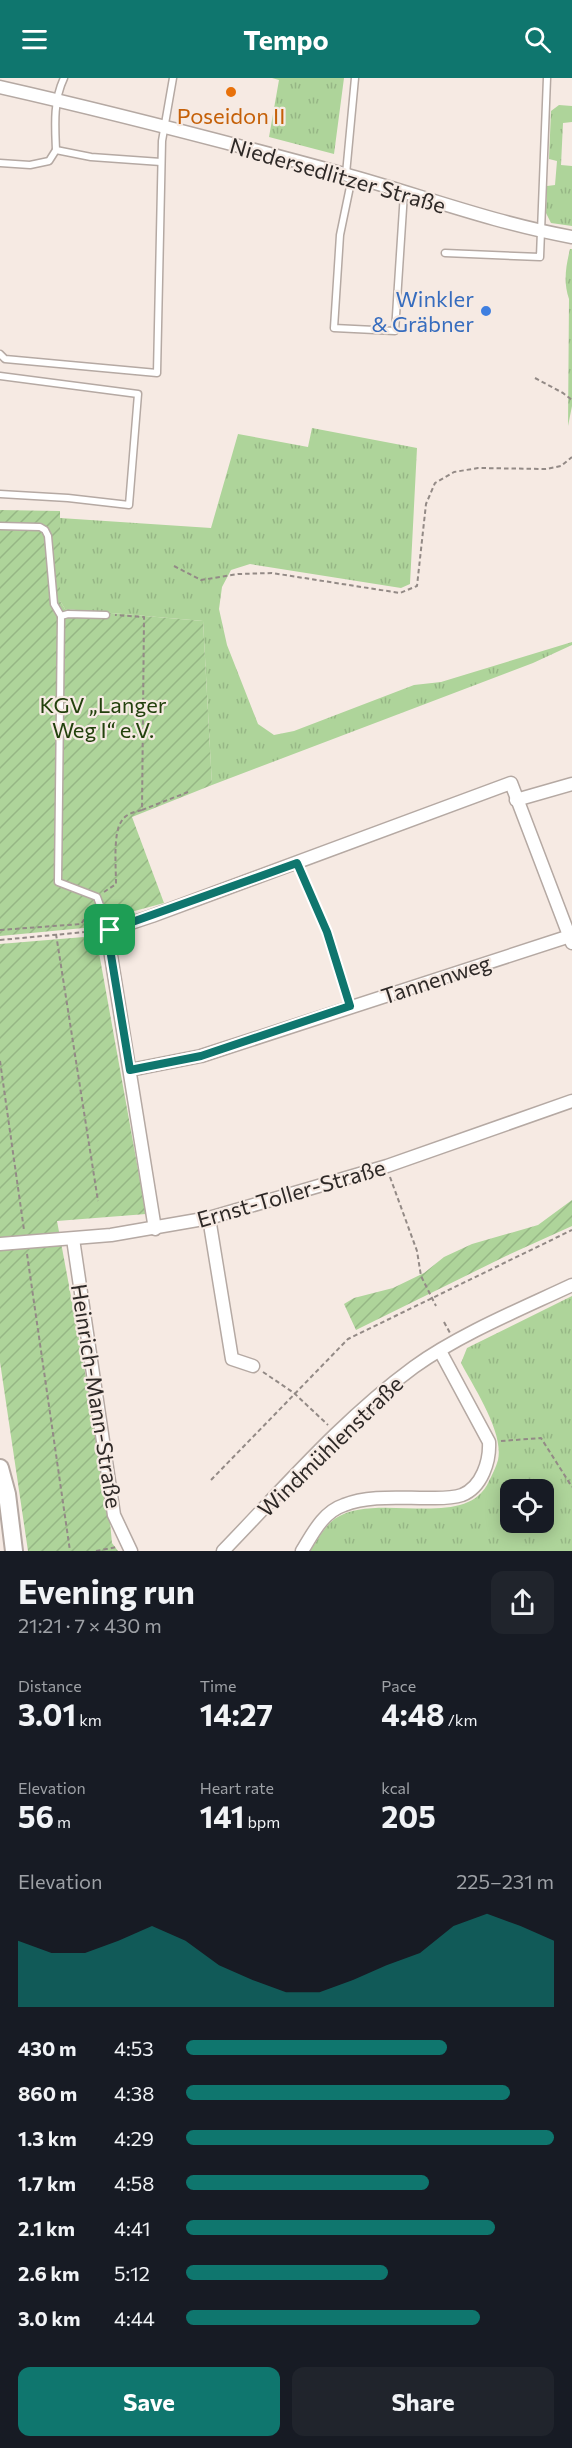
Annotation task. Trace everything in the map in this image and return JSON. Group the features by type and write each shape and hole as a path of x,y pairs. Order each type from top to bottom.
{"main road":[{"path":"0,1468 7,1494 14,1551"}],"street":[{"name":"Niedersedlitzer Straße","path":"0,87 164,127 349,176 541,231 572,237"},
{"path":"155,1229 108,930 297,863 511,783 569,933"},
{"path":"516,800 572,784"},
{"name":"Tannenweg","path":"130,1070 201,1056 569,933"},
{"name":"Ernst-Toller-Straße","path":"0,1244 73,1239 155,1229 209,1218 387,1166 572,1101"},
{"path":"209,1218 232,1359 253,1366"},
{"name":"Heinrich-Mann-Straße","path":"73,1239 114,1515 131,1551"},
{"name":"Windmühlenstraße","path":"224,1551 337,1434 385,1390 440,1351 572,1285"},
{"path":"302,1551 322,1518 343,1505 372,1499 448,1498 464,1494 479,1480 490,1458 489,1442 440,1351"}],"lane":[{"path":"0,163 30,165 49,161 56,150 54,118 64,78"},
{"path":"0,354 5,359 157,373 161,162 164,127 173,78"},
{"path":"355,78 349,176 340,235 334,328 395,331 404,193"},
{"path":"445,253 540,257 548,78"},
{"path":"56,150 92,157 161,162"},
{"path":"0,376 138,394 129,505 0,494"},
{"path":"0,526 40,527 48,536 54,604 61,616 58,882 97,897 108,930"},
{"path":"61,616 106,615"}],"path":[{"path":"535,378 564,393 572,400"},
{"path":"174,566 201,580 238,574 272,573 400,593 417,586 426,504 435,483 454,472 478,468 546,469 561,466 572,457"},
{"path":"106,615 144,617 141,810"},
{"path":"97,897 116,884 117,832 121,821 129,814 188,792"},
{"path":"297,863 327,932 350,1006"},
{"path":"0,930 81,924 88,914 102,910"},
{"path":"0,940 108,930"},
{"path":"56,934 98,1201"},
{"path":"0,1061 70,1551"},
{"path":"387,1166 417,1251 421,1276 436,1306"},
{"path":"211,1480 348,1339 431,1296 572,1230"},
{"path":"253,1366 294,1393 337,1434"},
{"path":"489,1442 541,1438 572,1487"},
{"path":"96,1551 116,1548"}],"green space":[{"path":"272,78 344,78 334,154 269,137 279,80"},
{"path":"559,105 572,106 572,122 563,123 561,165 572,166 572,226 551,223 546,213 547,186 555,185 557,161 549,159 551,111"},
{"path":"570,249 572,249 572,406 568,426 569,299 566,268"},
{"path":"312,428 417,448 410,584 401,588 250,564 231,570 222,587 219,609 227,645 258,724 274,735 294,731 414,685 441,682 572,642 572,645 533,663 212,785 203,621 65,609 60,601 60,518 211,528 238,434 308,447"},
{"name":"KGV „Langer Weg I“ e.V.","path":"0,510 60,511 60,601 65,609 203,621 212,785 132,817 164,903 94,922 94,927 0,936"},
{"path":"96,936 146,1214 57,1221 107,1490 112,1543 118,1551 28,1551 0,1362 0,944"},
{"path":"572,1200 572,1226 356,1330 344,1304 354,1298 393,1288 424,1273 444,1257 472,1244 538,1225"},
{"path":"572,1296 572,1551 310,1551 332,1521 353,1511 374,1508 442,1508 462,1504 478,1496 494,1471 499,1449 487,1410 461,1363 467,1348"}],"place":[{"name":"Poseidon II","path":"231,92"},
{"name":"Winkler & Gräbner","path":"486,311"}],"route":[{"path":"297,863 327,932 350,1006 201,1056 130,1070 107,931 110,930 297,863"}]}
